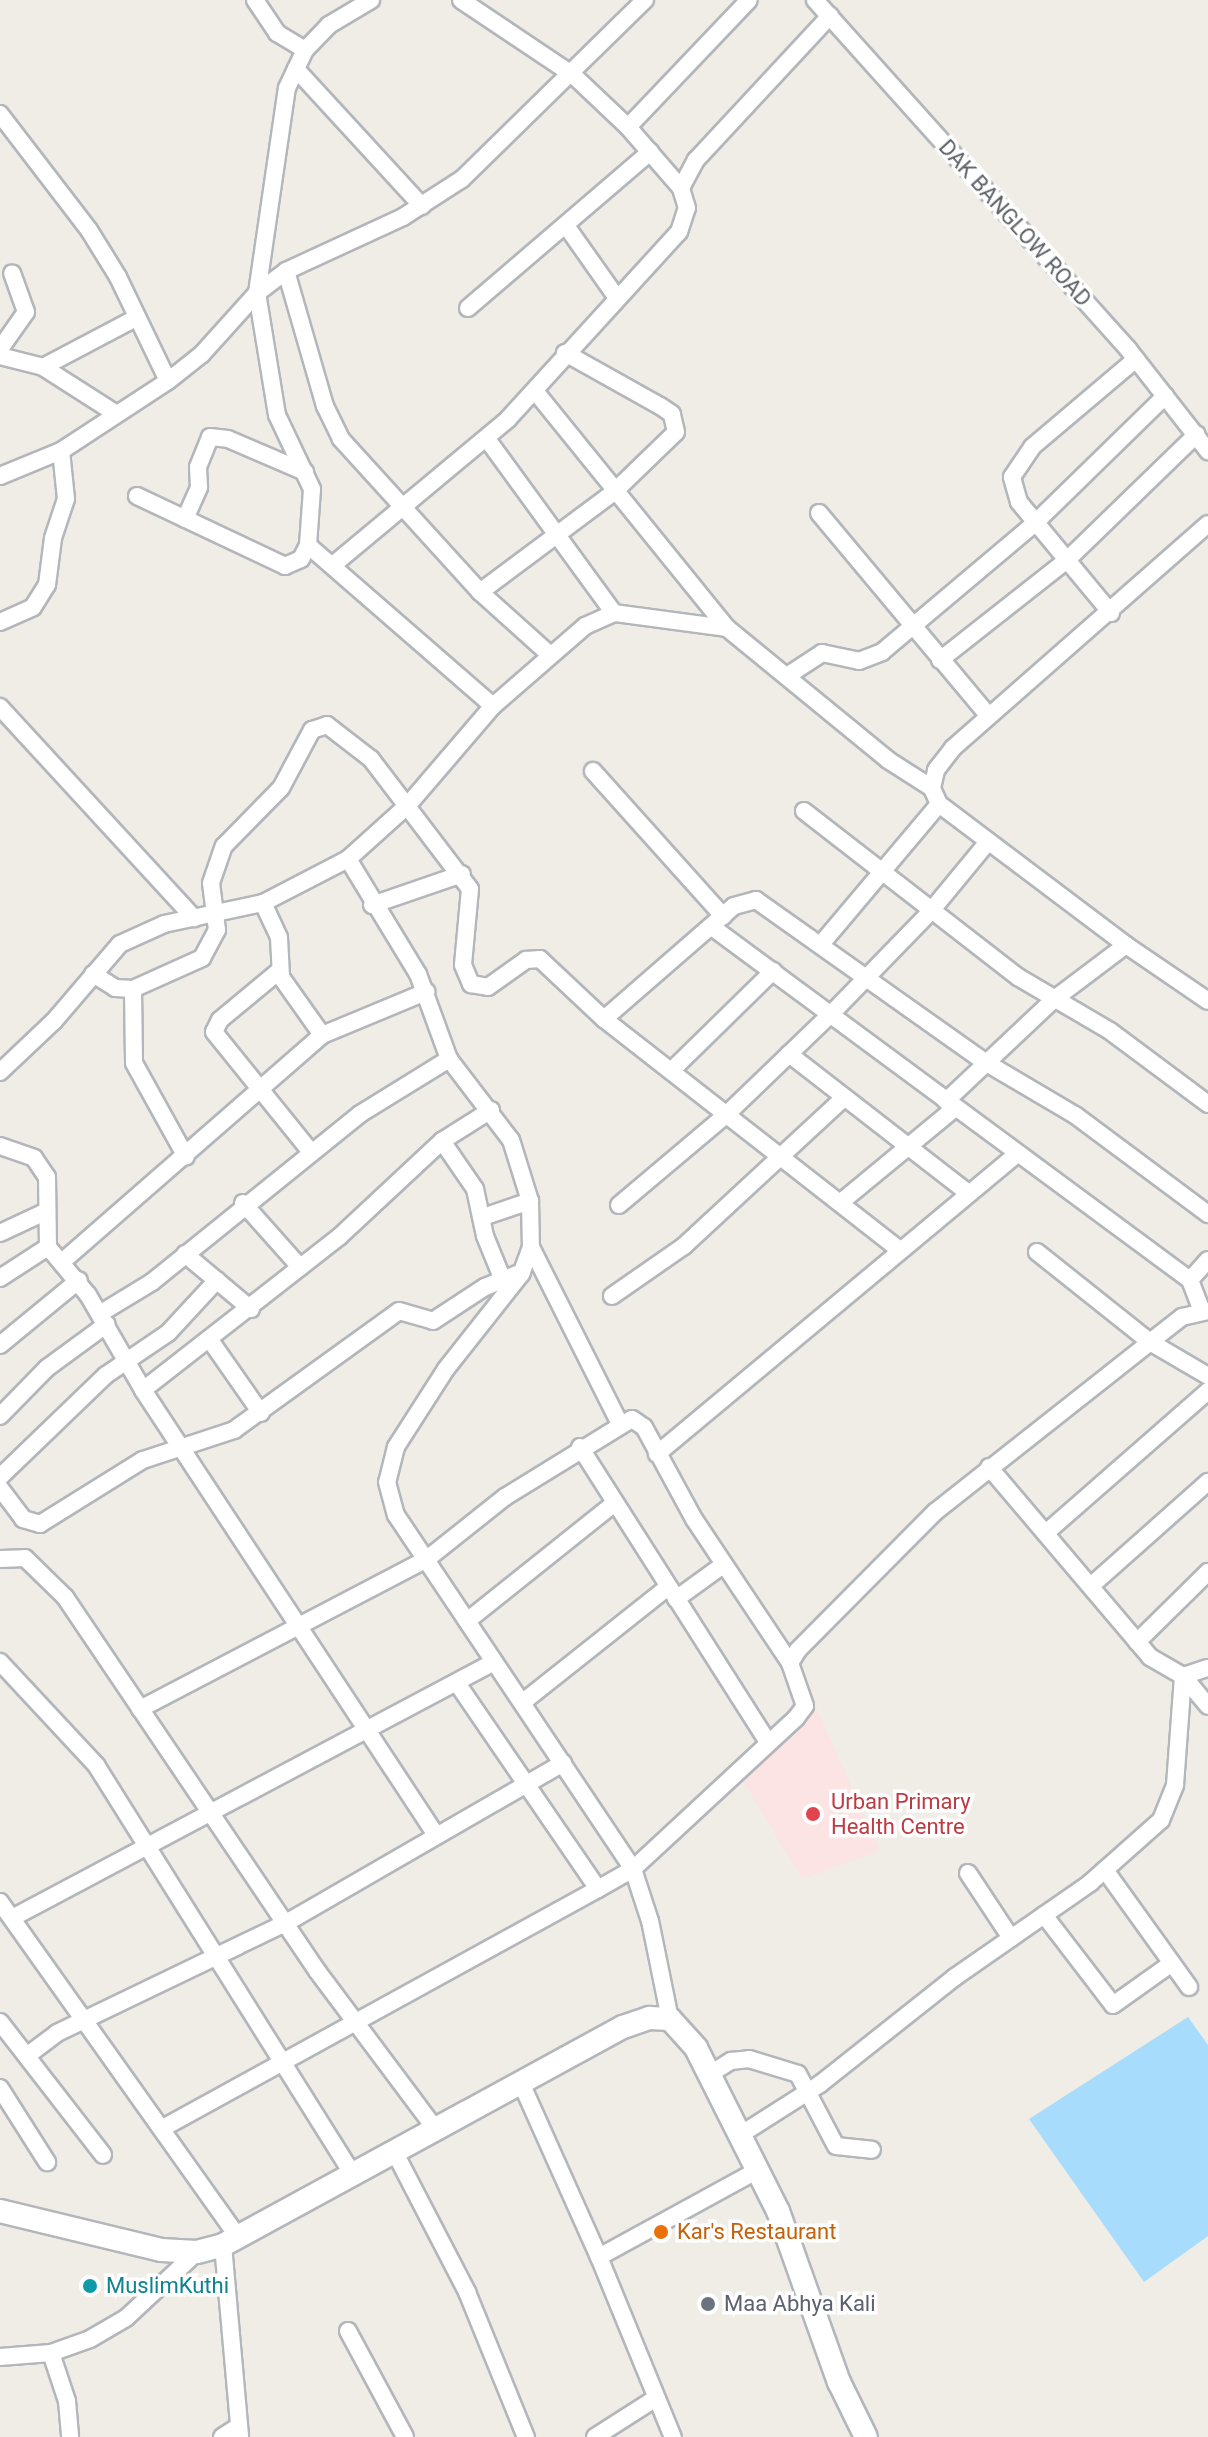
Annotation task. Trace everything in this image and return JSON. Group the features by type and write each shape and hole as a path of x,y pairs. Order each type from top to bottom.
{"main road":[{"path":"0,2211 75,2232 197,2252 231,2241 352,2173 522,2085 623,2027 649,2018 670,2019 690,2037 758,2170 839,2382 866,2437"}],"street":[{"path":"255,0 277,33 305,50"},
{"path":"137,496 285,566 301,559 308,545 312,489 277,415 257,293 279,123 296,69 305,50 329,25 371,0"},
{"path":"333,565 487,439 535,391 565,353 679,232 687,208 681,188 628,127 573,75 461,0"},
{"path":"0,476 61,451 168,381 202,354 257,293 286,271 422,206 462,179 573,75 645,0"},
{"path":"628,127 749,0"},
{"name":"DAK BANGLOW ROAD","path":"815,0 1136,359 1208,451"},
{"path":"681,188 729,120 830,16"},
{"path":"296,69 422,206"},
{"path":"0,114 89,230 168,381"},
{"path":"468,308 567,227 650,152"},
{"path":"567,227 617,298"},
{"path":"286,271 335,428 363,469 480,592 549,654"},
{"path":"0,349 26,312 12,273"},
{"path":"43,367 136,318"},
{"path":"480,592 614,492 667,441 676,421 660,406 565,353"},
{"path":"0,356 43,367 115,413"},
{"path":"1111,613 1035,523 1012,488 1019,461 1136,359"},
{"path":"535,391 727,628 935,796 987,843 1208,1001"},
{"path":"787,676 822,653 869,660 913,627 1035,523 1165,396"},
{"path":"940,660 1066,561 1197,434"},
{"path":"185,519 196,496 202,452 210,437 228,439 306,472"},
{"path":"487,439 614,613"},
{"path":"0,622 43,597 66,499 61,451"},
{"path":"819,513 987,714"},
{"path":"822,943 881,875 935,796 936,770 987,714 1111,613 1208,524"},
{"path":"308,545 493,706"},
{"path":"0,1072 54,1021 120,944 140,932 263,903 348,859 408,805 493,706 549,654 585,626 614,613 727,628"},
{"path":"0,707 194,918"},
{"path":"93,974 115,988 133,989 202,958 212,946 217,915 211,883 224,846 281,788 320,725 338,729 356,743 462,874 473,905 463,965 471,984 488,987 526,960 540,959 604,1019 900,1250"},
{"path":"593,771 717,922 773,971 1190,1280 1205,1311 1182,1317 989,1467 857,1587 790,1663"},
{"path":"804,811 881,875 1053,1000 1110,1031 1208,1104"},
{"path":"619,1205 727,1114 831,1014 931,911 987,843"},
{"path":"348,859 372,905 426,992 449,1059 511,1140 530,1201 531,1247 522,1272 446,1369 396,1447 387,1482 396,1515 633,1869 650,1921 670,2019"},
{"path":"372,905 462,874"},
{"path":"604,1019 745,899 756,900 868,975 985,1062 1075,1115 1208,1214"},
{"path":"263,903 279,938 279,971 322,1035"},
{"path":"841,1202 908,1148 985,1062 1053,1000 1126,945"},
{"path":"279,971 220,1020 214,1032 311,1152"},
{"path":"671,1071 773,971"},
{"path":"133,989 134,1063 186,1157"},
{"path":"63,1261 186,1157 322,1035 426,992"},
{"path":"789,1054 968,1193"},
{"path":"0,1416 47,1368 243,1203 399,1086 449,1059"},
{"path":"612,1296 684,1246 784,1157 844,1098"},
{"path":"143,1390 251,1309 442,1141 491,1110"},
{"path":"442,1141 475,1189 503,1280"},
{"path":"0,1146 34,1158 47,1177 48,1247 79,1280 143,1390 370,1730 436,1835"},
{"path":"657,1454 1017,1154"},
{"path":"483,1217 530,1201"},
{"path":"243,1203 300,1267"},
{"path":"0,1233 47,1211"},
{"path":"0,1278 48,1247"},
{"path":"531,1247 620,1424"},
{"path":"1037,1252 1150,1342 1208,1376"},
{"path":"185,1254 251,1309"},
{"path":"1190,1280 1208,1260"},
{"path":"0,1488 23,1519 40,1524 143,1460 184,1449 261,1413 399,1311 433,1321 522,1272"},
{"path":"0,1345 79,1280"},
{"path":"0,1477 125,1361 168,1333 217,1280"},
{"path":"210,1340 261,1413"},
{"path":"1048,1531 1208,1391"},
{"path":"140,1709 302,1628 427,1559 580,1447 620,1424 638,1422 723,1565 790,1663 805,1706 633,1869 163,2128"},
{"path":"580,1447 768,1742"},
{"path":"989,1467 1093,1584 1150,1657 1183,1676 1208,1706"},
{"path":"1093,1584 1208,1482"},
{"path":"467,1621 615,1503"},
{"path":"0,1559 25,1558 48,1577 213,1813 353,2024 437,2131"},
{"path":"523,1702 672,1593 723,1565"},
{"path":"1137,1642 1208,1572"},
{"path":"0,1662 96,1765 151,1847 214,1955 352,2173"},
{"path":"12,1918 151,1847 494,1662"},
{"path":"1183,1676 1208,1668"},
{"path":"740,2135 805,2090 820,2084 1105,1870 1161,1820 1171,1797 1183,1676"},
{"path":"457,1683 598,1889"},
{"path":"28,2055 87,2018 286,1923 563,1763"},
{"path":"1105,1870 1189,1987"},
{"path":"968,1873 1011,1938"},
{"path":"0,1902 87,2018 163,2128 231,2241 240,2432 222,2437"},
{"path":"1044,1915 1113,2005 1172,1963"},
{"path":"3,2033 28,2055 103,2155"},
{"path":"710,2074 731,2061 749,2059 798,2074 836,2146 872,2150"},
{"path":"522,2085 599,2257 673,2437"},
{"path":"0,2088 47,2162"},
{"path":"394,2151 467,2292 526,2437"},
{"path":"599,2257 758,2170"},
{"path":"0,2357 51,2353 126,2318 197,2252"},
{"path":"348,2331 405,2437"},
{"path":"51,2353 67,2401 70,2437"},
{"path":"595,2437 656,2398"}],"shaded area":[{"name":"Urban Primary Health Centre","path":"814,1703 880,1851 802,1879 740,1776"}],"water":[{"path":"1188,2017 1208,2045 1208,2236 1144,2282 1029,2119"}],"place":[{"name":"Urban Primary Health Centre","path":"813,1814"},
{"name":"Kar's Restaurant","path":"661,2232"},
{"name":"MuslimKuthi","path":"90,2286"},
{"name":"Maa Abhya Kali","path":"708,2304"}]}
